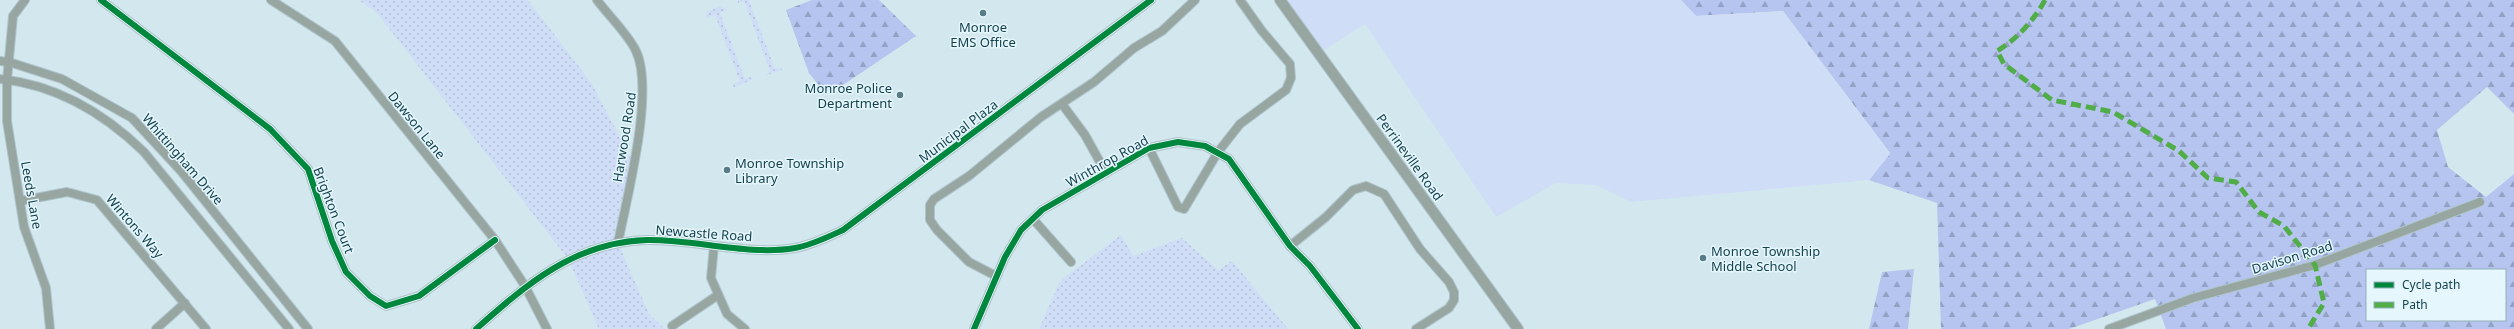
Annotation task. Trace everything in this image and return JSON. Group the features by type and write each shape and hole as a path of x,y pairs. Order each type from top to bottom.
{"street":[{"path":"9,62 13,16 25,0"},
{"name":"Brighton Court","path":"101,0 270,129 308,169 332,241 346,272 370,296 386,306 420,296 495,240"},
{"name":"Dawson Lane","path":"270,0 335,41 495,240 525,286 547,329"},
{"name":"Harwood Road","path":"597,0 636,51 644,80 642,108 618,243"},
{"name":"Municipal Plaza","path":"765,249 795,248 822,240 843,230 1151,0"},
{"path":"996,276 969,262 937,230 930,220 930,205 934,199 969,176 1041,117 1094,82 1134,48 1162,30 1195,0"},
{"path":"1149,148 1180,209 1184,209 1218,152 1240,124 1286,90 1291,78 1290,64 1262,31 1240,0"},
{"name":"Perrineville Road","path":"1280,0 1518,329"},
{"name":"Whittingham Drive","path":"0,61 9,62 62,79 132,118 176,166 308,329"},
{"name":"Leeds Lane","path":"9,62 4,79 7,121 24,227 46,288 50,329"},
{"name":"Whittingham Drive","path":"4,79 23,81 77,101 119,128 144,152 289,329"},
{"path":"1062,104 1085,135 1106,173"},
{"name":"Winthrop Road","path":"974,329 996,276 1021,230 1042,210 1149,148 1178,142 1205,146 1229,159 1290,246 1310,266 1358,329"},
{"path":"1290,246 1326,217 1353,190 1366,186 1378,190 1384,194 1420,249 1449,282 1454,292 1454,300 1449,308 1416,329"},
{"name":"Wintons Way","path":"20,201 67,192 97,200 206,329"},
{"name":"Davison Road","path":"2109,329 2193,298 2315,265 2480,202"},
{"path":"1033,219 1071,262"},
{"name":"Newcastle Road","path":"476,329 525,286 568,259 588,251 618,243 647,240 765,249"},
{"path":"714,246 711,278 727,314 745,329"},
{"path":"672,326 718,294"},
{"path":"156,329 185,303"}],"shaded area":[{"path":"359,0 528,0 592,84 633,162 618,243 649,314 665,329 599,329 568,259 377,13"},
{"path":"738,0 749,0 775,69 782,67 782,70 764,76 770,71 744,1 738,3"},
{"path":"1280,0 1681,0 1696,16 1783,11 1890,154 1869,180 1631,202 1596,185 1556,183 1496,217 1365,24 1321,52"},
{"path":"720,6 728,10 720,13 745,79 751,77 753,79 734,88 733,84 740,82 715,15 707,18 706,15 709,11"},
{"path":"1121,235 1133,256 1182,238 1218,270 1232,261 1288,329 1039,329 1060,281"}],"green space":[{"path":"812,0 879,0 916,36 840,87 824,92 809,73 786,10"},
{"path":"1681,0 2514,0 2514,114 2487,87 2437,130 2448,167 2486,197 2514,174 2514,329 2166,329 2155,299 2069,329 1941,329 1937,203 1869,180 1890,153 1783,11 1696,16"},
{"path":"1914,269 1908,329 1869,329 1882,272"}],"marked path":[{"path":"2045,0 2024,28 2011,41 1997,51 2004,64 2052,100 2113,112 2179,151 2208,178 2236,182 2259,212 2284,226 2315,265 2324,303 2308,329"}],"cycle path":[{"path":"101,0 270,129 308,169 332,241 346,272 370,296 386,306 419,296 495,240"},
{"path":"476,329 514,296 554,268 597,248 621,243 647,240 665,240 740,249 777,250 808,245 843,230 1151,0"},
{"path":"974,329 1005,257 1021,230 1042,210 1149,148 1178,142 1205,146 1229,159 1290,246 1310,266 1358,329"}],"place":[{"name":"Monroe EMS Office","path":"983,13"},
{"name":"Monroe Police Department","path":"900,95"},
{"name":"Monroe Township Library","path":"727,170"},
{"name":"Monroe Township Middle School","path":"1703,258"}]}
